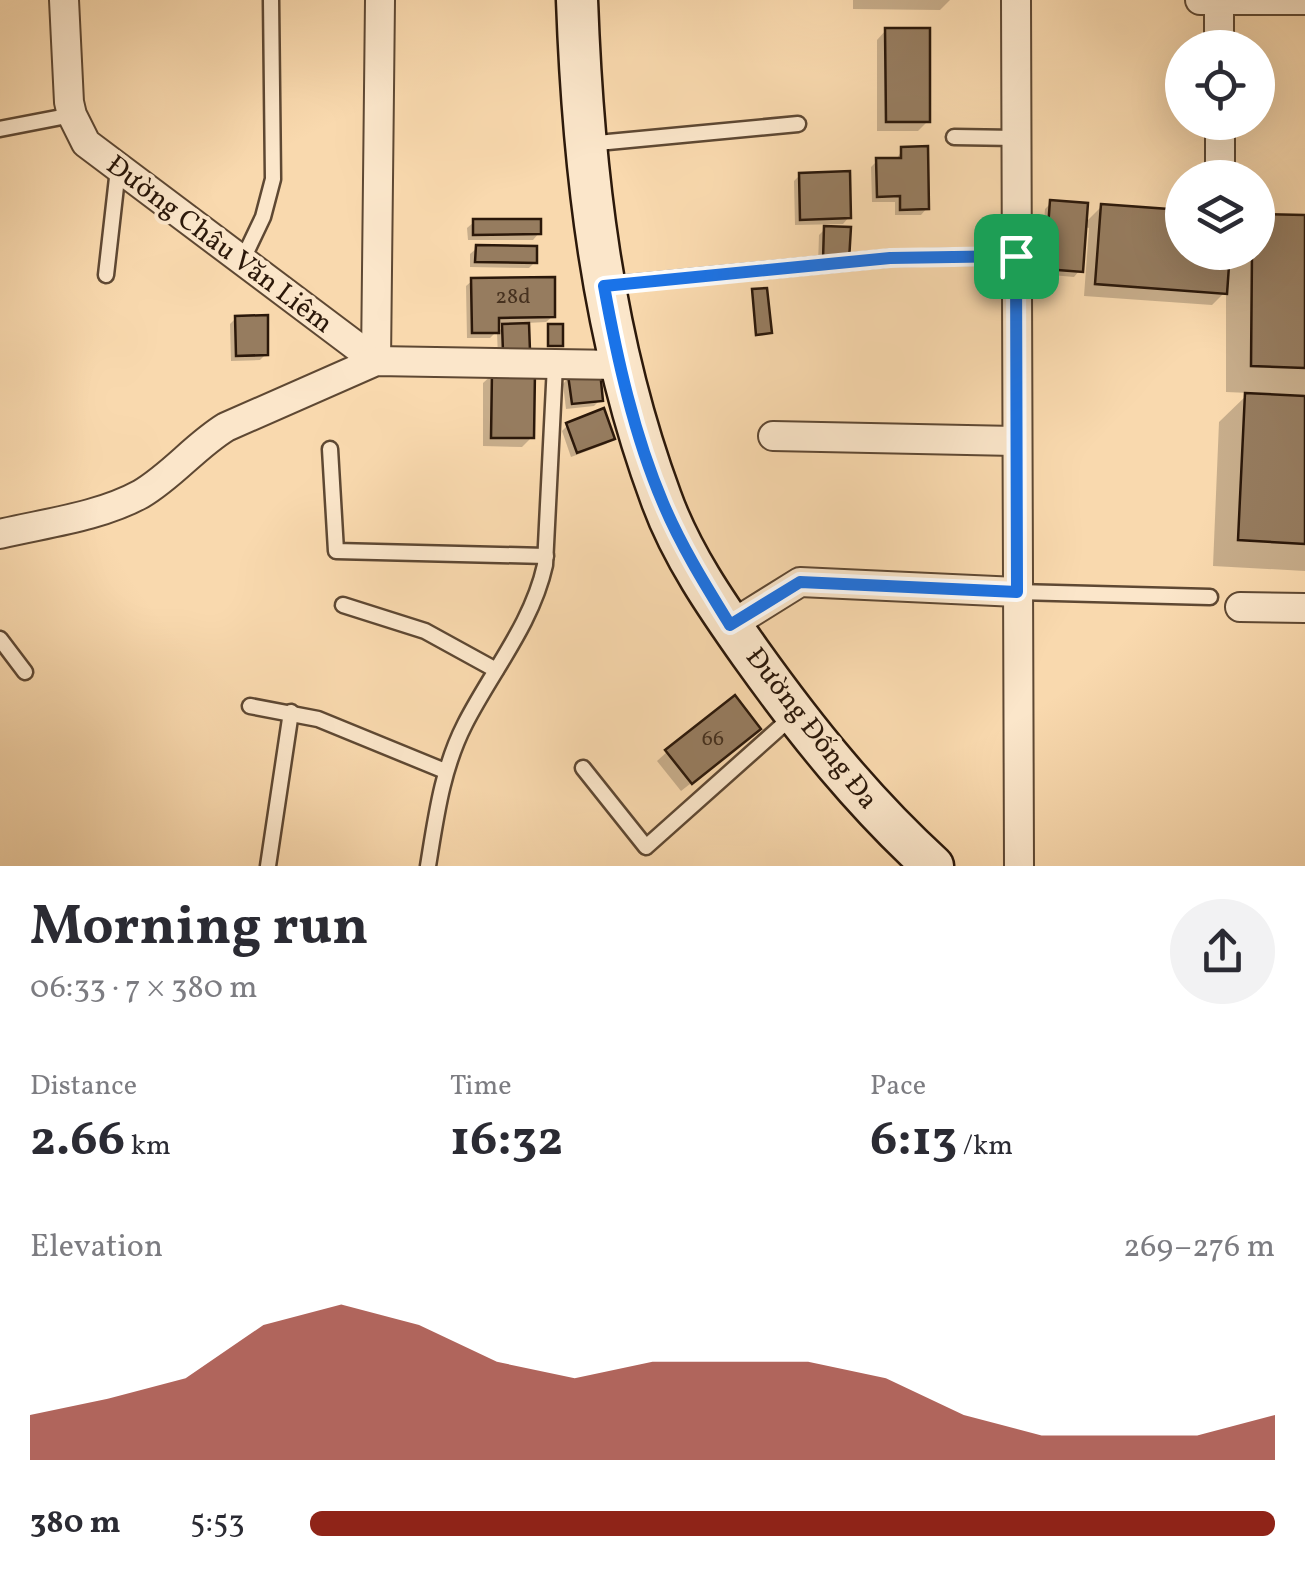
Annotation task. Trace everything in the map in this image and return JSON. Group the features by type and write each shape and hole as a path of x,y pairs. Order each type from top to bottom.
{"main road":[{"name":"Đường Đống Đa","path":"577,0 586,144 604,286 619,365 662,500 692,565 795,715 869,805 933,866"}],"street":[{"path":"64,0 72,115"},
{"name":"Đường Châu Văn Liêm","path":"376,360 380,0"},
{"path":"1016,0 1018,866"},
{"path":"1200,0 1305,0"},
{"path":"1219,1 1219,30"},
{"name":"Đường Châu Văn Liêm","path":"72,115 86,143 376,360"},
{"name":"Đường Châu Văn Liêm","path":"0,534 123,503 160,481 204,441 226,427 376,360 619,365"},
{"path":"773,436 1016,441"},
{"path":"730,625 800,582 1017,592"},
{"path":"1240,607 1305,608"}],"lane":[{"path":"243,259 263,217 273,179 271,0"},
{"path":"0,129 72,115"},
{"path":"586,144 798,124"},
{"path":"954,137 1016,138"},
{"path":"106,275 118,168"},
{"path":"604,286 890,258 1016,256"},
{"path":"428,866 445,772 463,726 532,610 540,589 546,556 555,365"},
{"path":"330,449 336,551 546,556"},
{"path":"1017,592 1210,596"},
{"path":"343,606 425,631 496,670"},
{"path":"0,639 25,672"},
{"path":"250,706 318,719 445,772"},
{"path":"268,866 290,712"},
{"path":"583,768 646,848 795,715"}],"building":[{"path":"885,28 930,28 930,122 886,122"},
{"path":"928,146 929,209 900,210 900,196 877,197 876,158 901,158 901,147"},
{"path":"850,171 851,218 800,220 799,173"},
{"path":"1050,200 1088,203 1083,272 1045,269"},
{"path":"1101,204 1165,209 1165,270 1229,270 1227,294 1095,284"},
{"path":"1275,214 1305,215 1305,368 1251,366 1252,270 1275,270"},
{"path":"473,219 541,219 541,234 473,235"},
{"path":"824,226 851,227 849,261 823,260"},
{"path":"476,245 537,246 537,263 475,262"},
{"path":"555,277 555,317 499,318 499,333 472,333 471,278"},
{"path":"767,288 772,333 756,335 752,289"},
{"path":"268,315 268,355 236,356 235,316"},
{"path":"529,323 530,351 503,352 502,324"},
{"path":"548,324 563,324 563,346 548,346"},
{"path":"492,371 535,371 534,438 491,438"},
{"path":"600,371 603,401 572,404 568,375"},
{"path":"1245,393 1305,396 1305,544 1238,540"},
{"path":"604,408 615,439 577,453 566,423"},
{"path":"735,695 761,729 692,784 665,750"}],"route":[{"path":"1016,256 1017,592 800,582 730,625 692,565 662,500 619,365 604,286 890,258 1016,256"}]}
